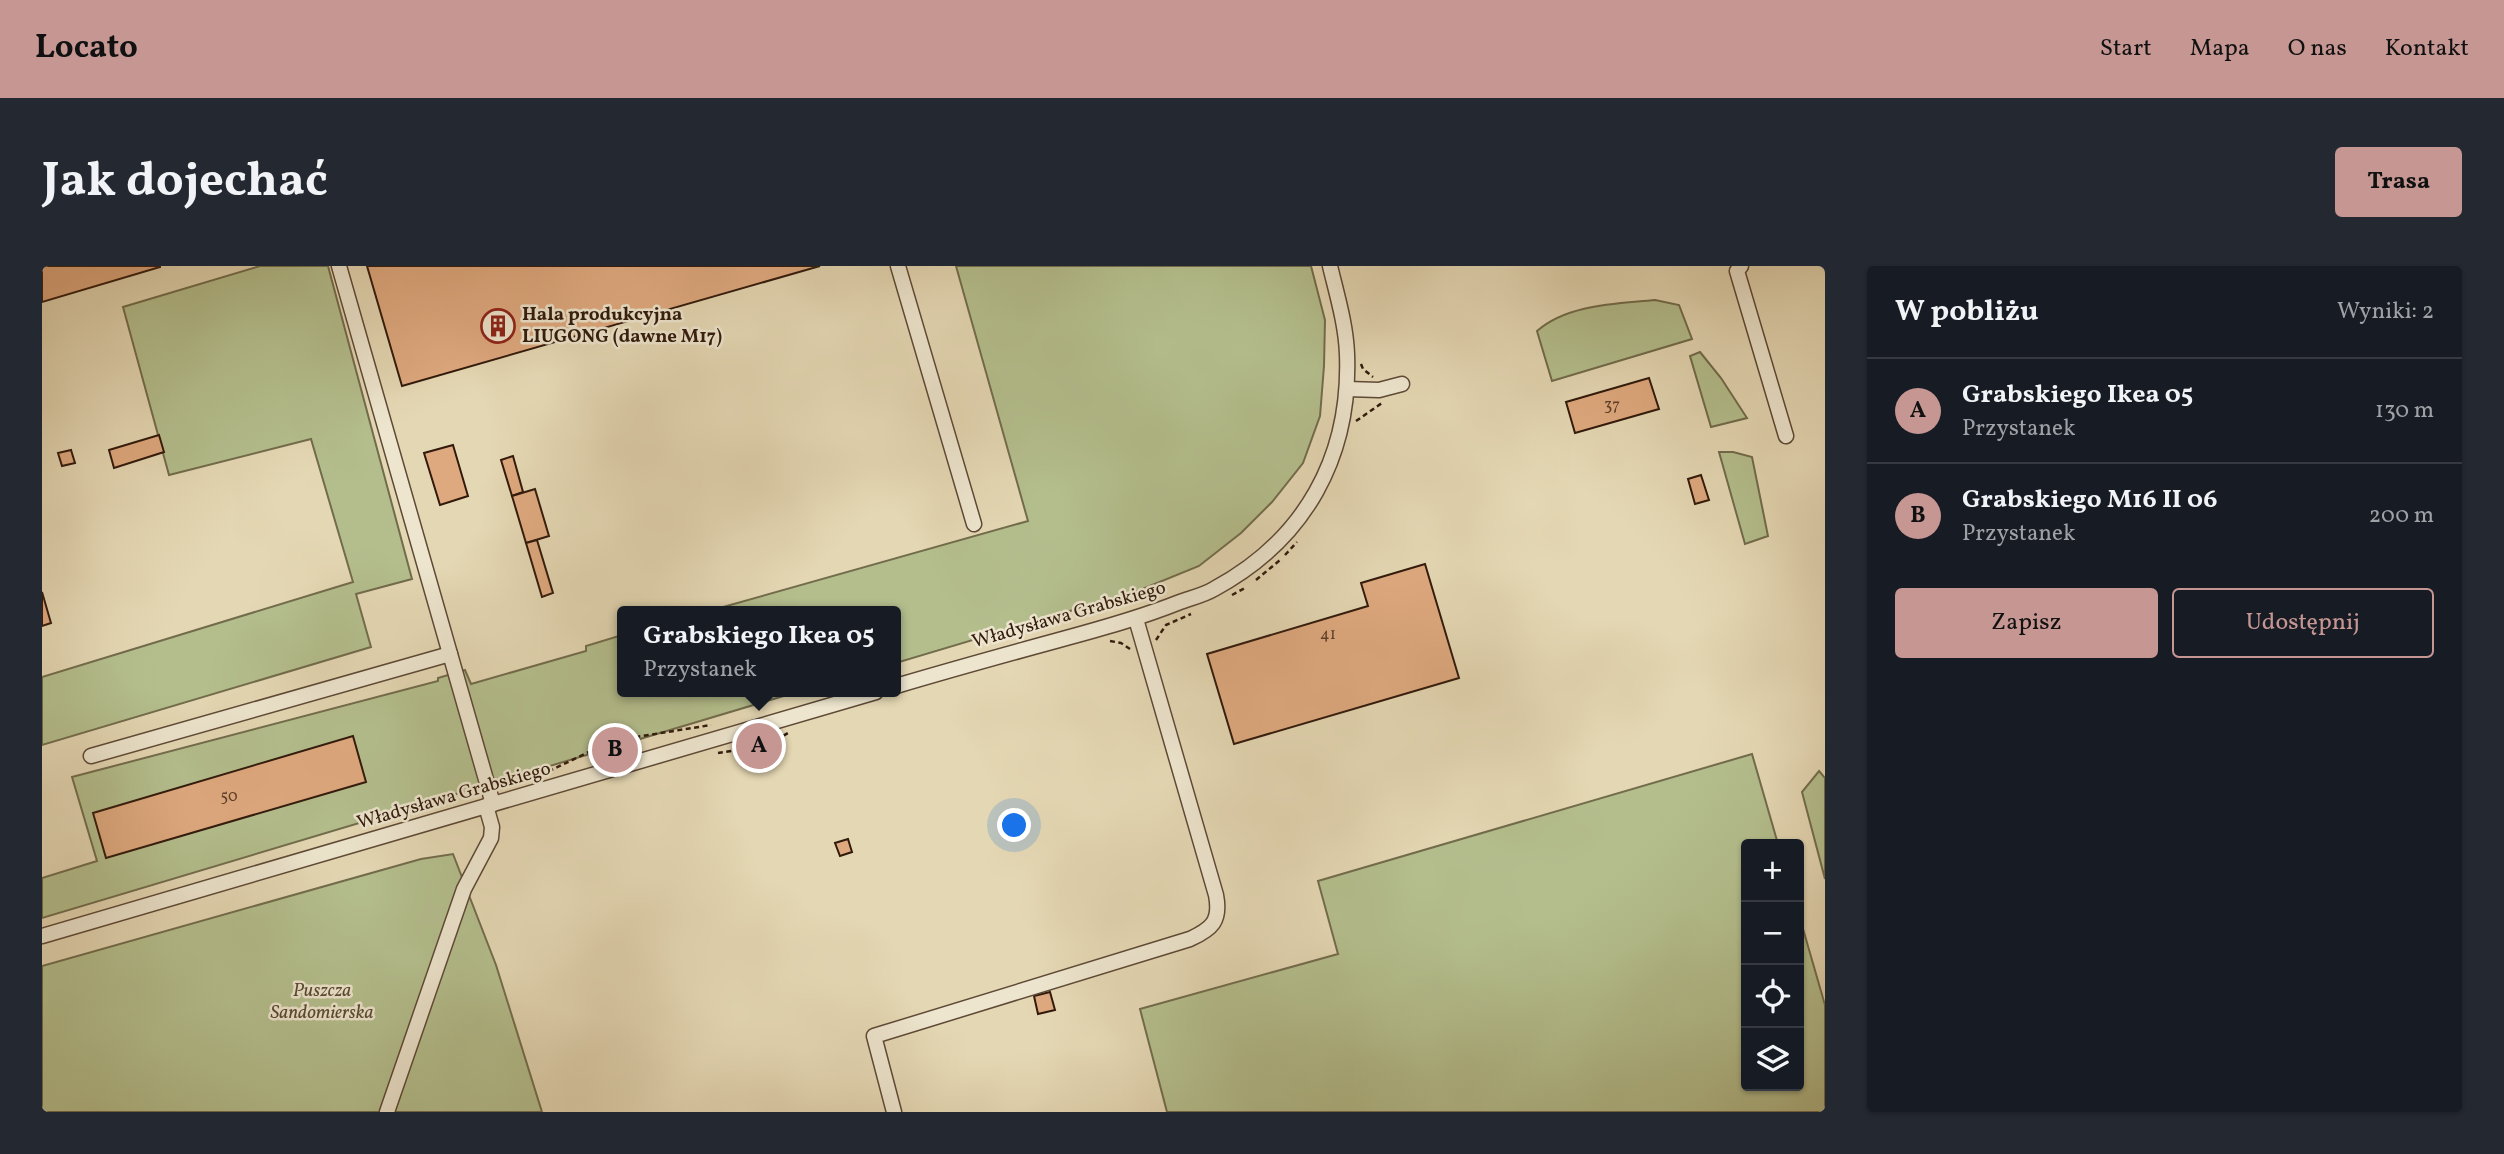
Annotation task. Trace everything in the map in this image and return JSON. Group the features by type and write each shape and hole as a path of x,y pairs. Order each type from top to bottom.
{"street":[{"path":"339,266 450,654 490,805 492,827 491,838 464,889 387,1112"},
{"path":"898,266 974,524"},
{"name":"Władysława Grabskiego","path":"901,684 1136,619 1212,590 1257,563 1292,530 1325,474 1341,428 1347,389 1347,351 1330,266"},
{"path":"1741,266 1737,271 1786,436"},
{"path":"1347,389 1368,391 1398,386"},
{"path":"894,1112 874,1036 1189,939 1211,927 1216,918 1216,895 1136,619"},
{"path":"91,757 450,654"},
{"name":"Władysława Grabskiego","path":"42,936 859,697"}],"path":[{"path":"1354,423 1397,396 1398,386"}],"green space":[{"path":"260,266 328,266 412,579 356,594 371,647 42,745 42,677 353,582 311,439 169,475 123,307"},
{"path":"956,266 1311,266 1325,320 1324,366 1320,416 1303,463 1272,502 1241,533 1199,566 1140,590 901,662 901,606 727,606 1028,521"},
{"path":"1655,300 1679,305 1692,339 1552,381 1537,331 1549,322 1578,310"},
{"path":"1700,352 1747,418 1711,427 1690,356"},
{"path":"1719,452 1752,457 1768,536 1745,544"},
{"path":"617,637 617,697 780,697 42,918 42,878 97,861 72,777 438,681 438,678 465,670 471,684 586,651 586,646"},
{"path":"1752,754 1777,839 1741,839 1741,1091 1804,1091 1804,932 1825,1005 1825,1112 1167,1112 1140,1009 1338,954 1318,881"},
{"path":"1819,771 1825,778 1825,879 1802,792"},
{"name":"Puszcza Sandomierska","path":"453,854 496,965 542,1112 42,1112 42,966 421,859"}],"building":[{"path":"42,266 160,266 160,267 42,302"},
{"name":"Hala produkcyjna LIUGONG (dawne M17)","path":"367,266 820,266 402,386"},
{"path":"1649,378 1659,409 1575,433 1566,402"},
{"path":"159,435 164,452 114,468 109,450"},
{"path":"453,445 468,496 440,505 424,453"},
{"path":"71,450 75,463 62,466 58,453"},
{"path":"513,456 523,492 512,496 501,460"},
{"path":"1701,475 1709,500 1695,504 1688,479"},
{"path":"535,489 549,536 526,543 512,496"},
{"path":"537,540 553,593 542,597 526,543"},
{"path":"1425,564 1459,678 1234,744 1207,654 1368,606 1361,583"},
{"path":"42,592 51,623 42,626"},
{"path":"353,736 366,782 106,858 93,813"},
{"path":"848,839 852,852 840,856 835,843"},
{"path":"1050,992 1055,1010 1038,1014 1034,996"}],"place":[{"name":"Hala produkcyjna LIUGONG (dawne M17)","path":"498,326"},
{"name":"Grabskiego Ikea 05","path":"759,746"},
{"name":"Grabskiego M16 II 06","path":"615,750"}]}
